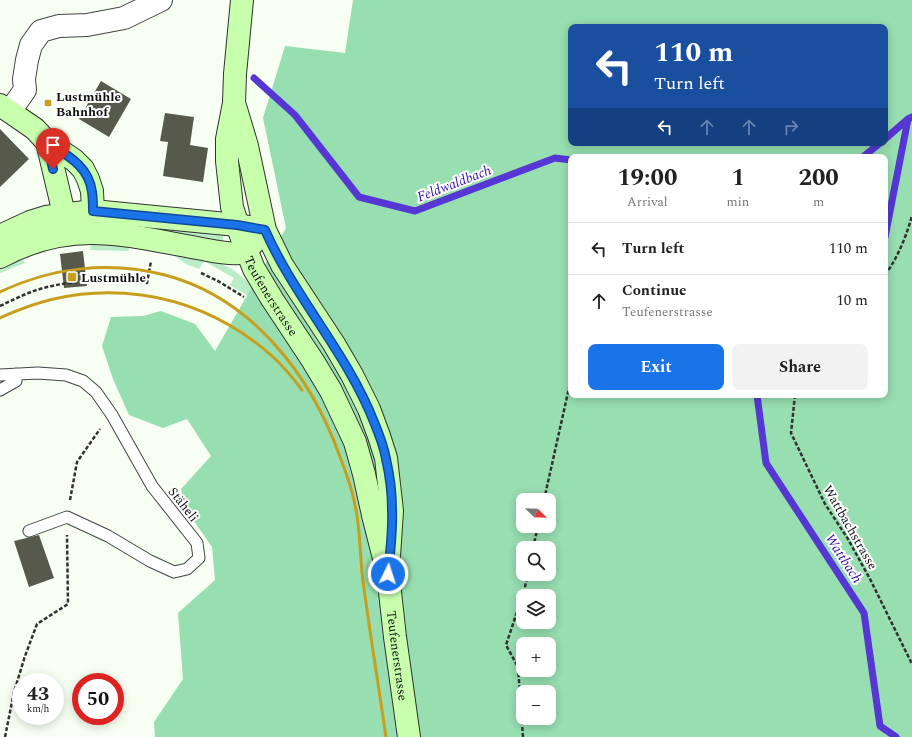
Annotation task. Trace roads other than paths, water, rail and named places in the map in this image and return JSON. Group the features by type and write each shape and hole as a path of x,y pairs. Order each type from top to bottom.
{"main road":[{"path":"242,0 235,74 234,103 227,139 227,161 231,201 237,225 246,250 265,230"},
{"name":"Teufenerstrasse","path":"234,103 247,146 265,230 282,265 334,344 352,375 369,410 379,436 386,458 392,511 388,574"},
{"path":"5,108 35,129 47,142 74,160 83,169 92,191 93,211 79,233 64,214 47,142"},
{"path":"0,236 30,222 46,217 93,211 237,225 265,230"},
{"name":"Teufenerstrasse","path":"0,257 23,246 46,239 79,233 137,238 218,251 238,253 246,250 254,269 272,299 331,391 355,442 388,574 409,737"}],"street":[{"path":"5,108 25,90 25,73 31,45 41,31 58,26 87,25 124,18 161,0"}],"lane":[{"path":"0,390 16,381 16,374"},
{"name":"Stäheli","path":"0,375 66,375 82,381 96,392 112,415 152,486 197,543 199,558 187,569 174,572 150,561 108,536 67,517 29,531"}],"waterway":[{"name":"Feldwaldbach","path":"254,78 295,115 359,197 415,211 555,158 568,160"},
{"name":"Wattbach","path":"888,222 908,119 912,117"},
{"name":"Feldwaldbach","path":"888,136 908,119"},
{"name":"Feldwaldbach","path":"867,154 876,146"},
{"name":"Wattbach","path":"757,398 766,463 864,613 880,726 896,737"}],"railway":[{"path":"0,292 40,277 60,272 102,268 123,268 144,271 165,275 196,286 225,302 251,321 274,344 295,369 313,397 328,427 351,487 358,522 362,573 386,737"},
{"path":"0,318 35,304 70,296 106,293 142,295 176,302 210,315 242,333 272,356 288,372 302,390"}],"place":[{"name":"Lustmühle Bahnhof","path":"48,103"},
{"name":"Lustmühle","path":"72,277"}]}
